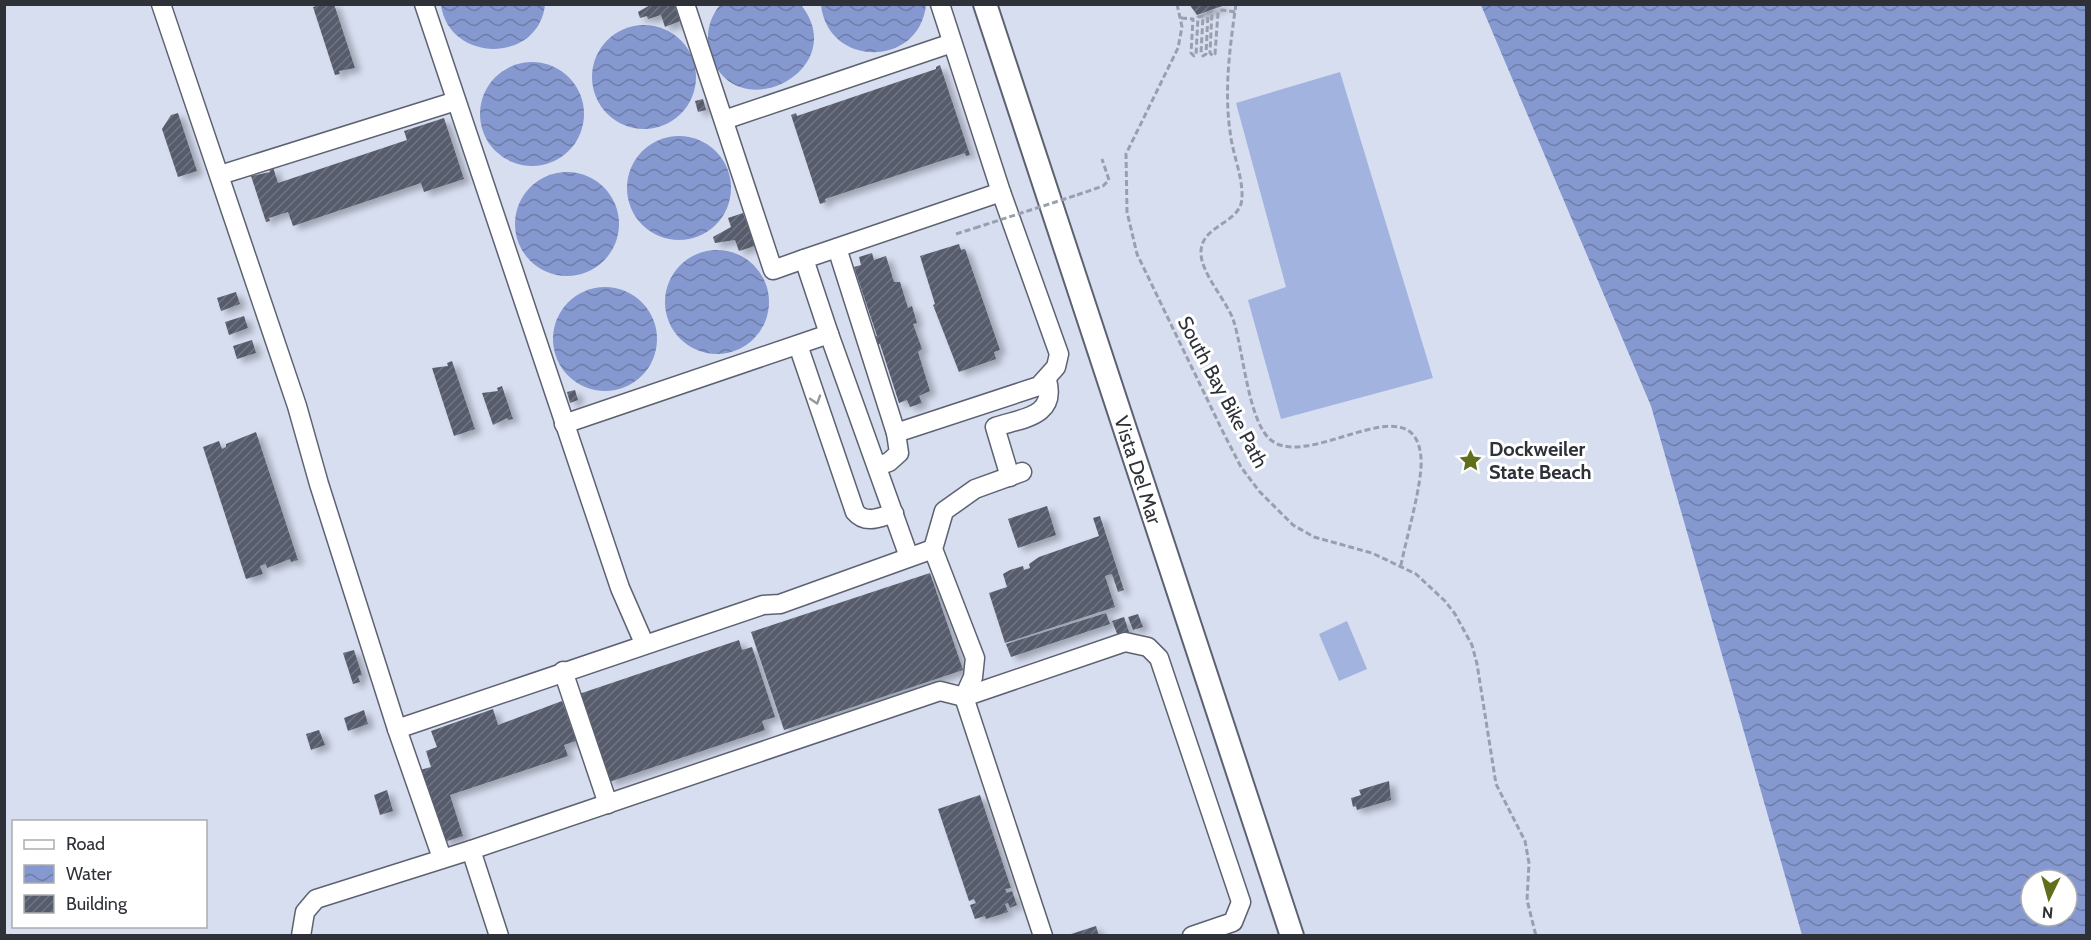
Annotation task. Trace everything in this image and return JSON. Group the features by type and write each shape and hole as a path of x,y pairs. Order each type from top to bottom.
{"main road":[{"name":"Vista Del Mar","path":"985,4 1292,936"}],"lane":[{"path":"161,4 297,406 319,484 397,729 442,858"},
{"path":"424,4 620,588 644,643"},
{"path":"685,4 773,270 1001,192"},
{"path":"896,433 1039,386 1047,380 1056,367 1059,354 1001,192 940,4"},
{"path":"724,120 952,43"},
{"path":"220,175 456,101"},
{"path":"837,248 896,433 899,453 889,462 878,466"},
{"path":"804,259 909,557"},
{"path":"564,424 829,334"},
{"path":"798,345 855,512 860,519 870,520 894,513"},
{"path":"1043,936 964,697 973,677 975,657 933,549 944,511 975,489 1016,474 995,427 1040,412 1048,404 1050,393 1047,380"},
{"path":"397,729 644,643 763,605 780,604 933,549"},
{"path":"302,936 305,912 316,899 471,850 940,691 964,697 1125,642 1148,647 1159,658 1241,902 1233,922 1192,936"},
{"path":"563,672 608,804"},
{"path":"471,850 499,936"}],"path":[{"name":"South Bay Bike Path","path":"1178,4 1182,27 1178,48 1126,154 1127,212 1137,254 1227,441 1241,467 1259,491 1293,525 1314,537 1372,553 1416,574 1445,601 1472,645 1482,685 1497,784 1524,841 1529,862 1527,900 1536,936"},
{"path":"1236,4 1227,100 1242,200 1236,213 1204,240 1201,250 1202,261 1234,321 1260,428 1268,438 1284,447 1303,448 1388,425 1407,431 1414,438 1422,462 1401,565"},
{"path":"1181,18 1193,19 1191,53 1194,56 1196,55 1198,17 1203,16 1201,53 1204,56 1208,13 1212,11 1210,53 1213,56 1218,13 1222,10 1235,12"},
{"path":"956,234 1103,186 1109,180 1102,159"}],"shaded area":[{"path":"1340,72 1433,378 1281,419 1248,300 1286,287 1236,103"},
{"path":"1347,621 1367,669 1339,681 1319,634"}],"water":[{"path":"441,4 545,5 539,24 527,38 511,46 493,49 476,46 460,38 447,24"},
{"path":"821,4 926,5 920,26 908,40 892,49 874,52 855,49 839,40 827,26"},
{"path":"720,5 801,5 813,29 812,51 801,69 784,83 763,89 742,88 723,76 710,53 708,40 711,21"},
{"path":"1481,5 2086,5 2086,935 1802,935 1651,406"},
{"path":"644,25 664,29 681,40 692,57 696,77 692,97 681,114 664,125 644,129 624,125 607,114 596,97 592,77 596,57 607,40 624,29"},
{"path":"532,62 552,66 569,77 580,94 584,114 580,134 569,151 552,162 532,166 512,162 495,151 484,134 480,114 484,94 495,77 512,66"},
{"path":"679,136 699,139 716,151 728,168 731,188 728,208 716,225 699,237 679,240 659,237 642,225 630,208 627,188 630,168 642,151 659,139"},
{"path":"567,172 587,175 604,187 616,204 619,224 616,244 604,261 587,273 567,276 547,273 530,261 518,244 515,224 518,204 530,187 547,175"},
{"path":"717,250 737,254 754,265 765,282 769,302 765,322 754,339 737,350 717,354 697,350 680,339 669,322 665,302 669,282 680,265 697,254"},
{"path":"605,287 625,291 642,302 653,319 657,339 653,359 642,376 625,387 605,391 585,387 568,376 557,359 553,339 557,319 568,302 585,291"}],"building":[{"path":"334,4 355,68 339,71 340,74 335,75 313,7"},
{"path":"652,4 674,4 680,21 665,27 661,15 648,19 647,16 640,18 638,12"},
{"path":"1189,4 1225,4 1225,5 1197,15"},
{"path":"940,65 970,155 966,156 965,153 825,199 826,202 820,204 791,115 796,113 797,116 936,69"},
{"path":"703,99 706,110 698,112 695,101"},
{"path":"178,113 197,171 178,177 162,129 171,115"},
{"path":"444,118 464,179 424,192 421,183 293,226 288,212 269,218 270,221 266,222 251,176 270,172 269,169 273,167 278,183 407,140 404,131"},
{"path":"743,213 755,246 739,251 735,240 715,243 713,237 731,227 728,218"},
{"path":"959,244 961,250 965,249 1000,350 994,352 996,359 959,372 933,305 935,304 920,256"},
{"path":"872,253 874,260 886,256 894,282 900,282 908,308 912,306 917,323 913,324 922,349 918,352 930,391 919,396 922,403 910,407 907,400 899,403 880,344 877,345 874,337 877,336 854,267 861,265 859,257"},
{"path":"236,292 240,304 221,311 217,298"},
{"path":"244,316 248,328 229,335 225,322"},
{"path":"252,340 256,353 237,359 233,346"},
{"path":"452,361 475,429 454,436 432,368 448,366 447,363"},
{"path":"502,386 513,419 508,420 507,418 493,425 482,393 498,391 497,388"},
{"path":"575,390 578,400 570,403 567,392"},
{"path":"256,432 298,560 291,562 290,559 267,568 266,564 260,566 263,574 246,579 203,447 219,441 222,449 226,447 226,444"},
{"path":"1047,506 1056,535 1018,548 1008,519"},
{"path":"1100,516 1124,590 1118,592 1112,574 1105,576 1115,607 1005,643 989,593 1007,587 1003,574 1023,566 1024,570 1030,568 1029,564 1039,557 1099,536 1093,518"},
{"path":"930,573 963,670 784,730 751,632"},
{"path":"1106,613 1110,624 1011,657 1006,644"},
{"path":"1138,614 1143,627 1133,630 1128,617"},
{"path":"1124,617 1129,632 1118,636 1112,621"},
{"path":"739,640 742,650 752,647 775,717 762,721 765,730 609,782 579,694"},
{"path":"354,650 362,675 358,676 360,682 353,684 343,653"},
{"path":"562,701 576,741 564,745 568,756 450,795 463,836 444,842 420,770 431,767 426,751 437,747 431,731 493,709 498,725"},
{"path":"364,710 368,724 348,731 344,718"},
{"path":"319,730 325,745 311,750 306,734"},
{"path":"1389,781 1391,800 1357,810 1356,806 1353,807 1351,798 1361,795 1359,790"},
{"path":"387,790 393,811 380,815 374,795"},
{"path":"980,795 1011,888 1005,889 1007,893 1012,891 1017,905 1010,908 1008,903 1005,904 1008,912 986,919 985,916 975,919 970,905 976,903 974,899 969,901 938,809"},
{"path":"1096,926 1099,936 1068,936 1068,935"}],"place":[{"name":"Dockweiler State Beach","path":"1471,461"}]}
